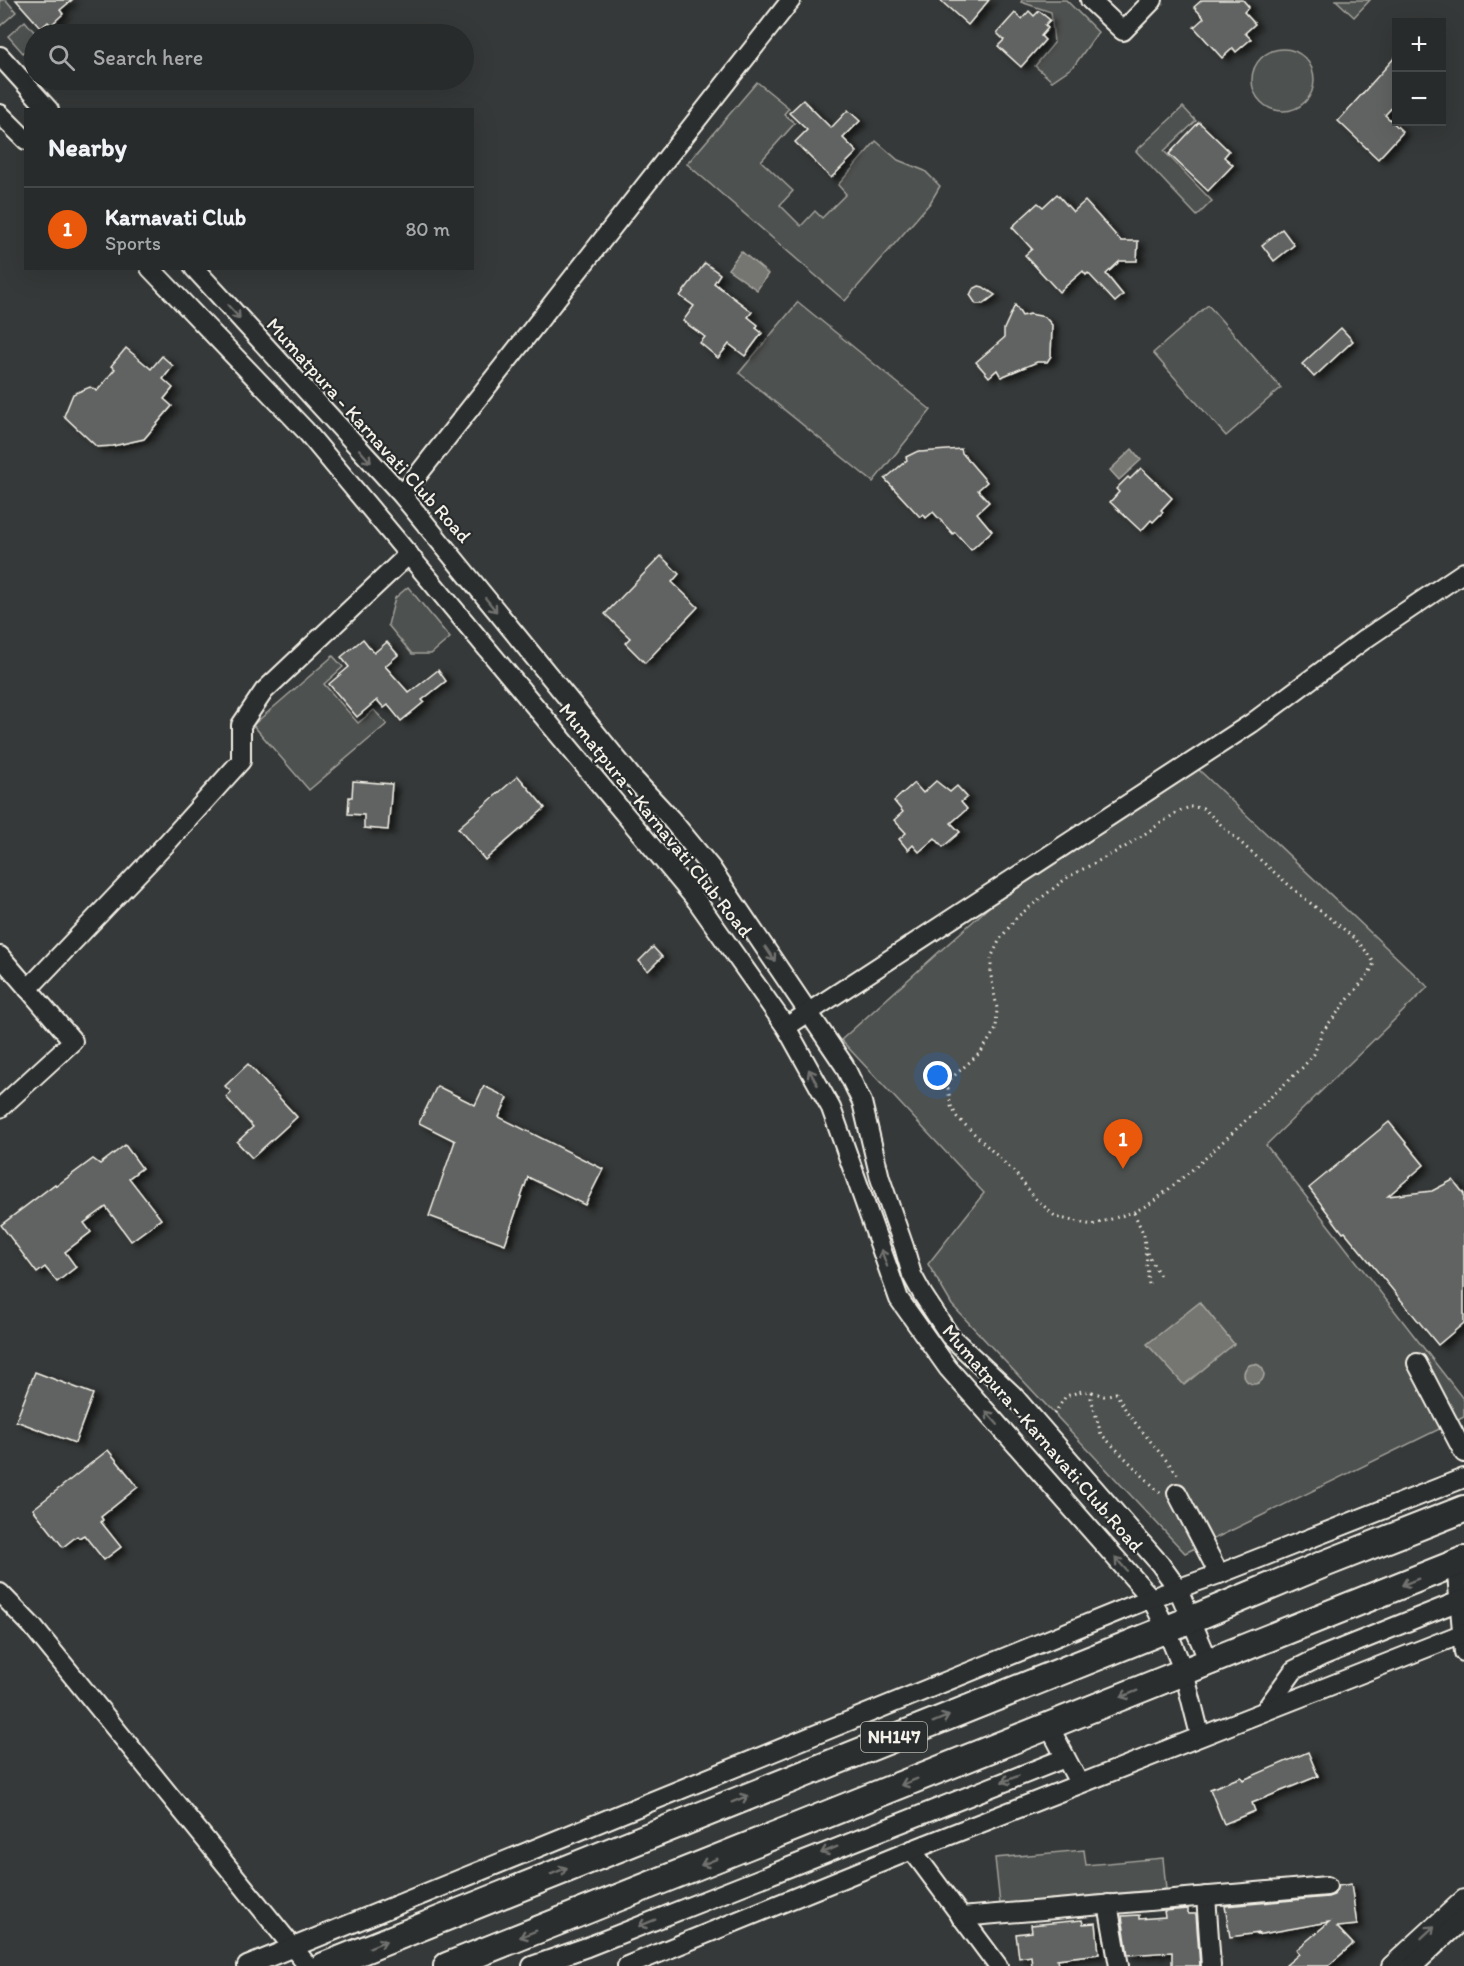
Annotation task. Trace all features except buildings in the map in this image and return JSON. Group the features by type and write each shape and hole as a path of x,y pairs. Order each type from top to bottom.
{"highway":[{"name":"NH147","path":"324,1966 1464,1509"},
{"name":"NH147","path":"447,1966 1460,1562"}],"street":[{"path":"402,495 792,0"},
{"path":"1090,0 1124,30 1153,0"},
{"path":"0,56 24,82"},
{"path":"31,90 47,108"},
{"path":"0,114 24,138"},
{"name":"Mumatpura - Karnavati Club Road","path":"152,270 305,429 697,901 786,1027 831,1108 898,1299 948,1368 1151,1598 1184,1672 1200,1735"},
{"name":"Mumatpura - Karnavati Club Road","path":"196,270 402,495 631,776 670,818 711,868 844,1065 862,1102 880,1178 912,1275 923,1295 950,1336 1012,1394 1137,1536 1178,1588 1209,1662"},
{"path":"28,989 240,761 241,725 264,691 409,554"},
{"path":"786,1027 1252,723 1365,639 1464,572"},
{"path":"0,956 73,1041 0,1108"},
{"path":"1417,1363 1464,1454"},
{"path":"247,1966 1151,1598 1219,1574 1464,1478"},
{"path":"1180,1487 1219,1574"},
{"path":"1460,1562 1464,1652"},
{"path":"0,1593 33,1626 308,1966"},
{"path":"1266,1710 1294,1670 1322,1656 1461,1601"},
{"path":"627,1966 1200,1735 1463,1633"},
{"path":"1049,1726 1078,1784"},
{"path":"532,1966 586,1947 1065,1758"},
{"path":"912,1850 998,1966"},
{"path":"961,1917 1327,1886"},
{"path":"1206,1896 1211,1966"},
{"path":"1391,1966 1464,1899"},
{"path":"1108,1904 1119,1966"},
{"path":"1413,1966 1464,1918"}],"path":[{"path":"1190,807 1203,808 1286,883 1354,939 1369,953 1374,963 1370,972 1322,1032 1314,1054 1304,1067 1199,1164 1153,1202 1133,1211 1116,1219 1092,1225 1056,1217 1036,1199 1016,1174 957,1117 951,1106 947,1082 981,1052 996,1029 997,1008 991,976 991,958 1000,939 1017,917 1068,877 1125,847 1179,811 1190,807"},
{"path":"1133,1211 1143,1235 1149,1285"},
{"path":"1146,1252 1160,1276"},
{"path":"1054,1414 1066,1396 1082,1391 1092,1392 1104,1396 1116,1393 1128,1414 1180,1487 1159,1493 1101,1434 1091,1398 1092,1392"}],"shaded area":[{"path":"0,0 6,0 16,12 0,26"},
{"path":"1022,0 1066,0 1098,32 1074,66 1052,81 1035,66 1054,43 1051,12 1021,2"},
{"path":"1336,0 1370,0 1354,17"},
{"path":"25,21 28,24 24,24 23,53 8,36"},
{"path":"1277,49 1289,49 1305,58 1312,68 1314,80 1312,92 1305,102 1289,111 1277,111 1266,106 1257,97 1252,86 1252,74 1257,63 1266,54"},
{"path":"757,82 789,108 784,114 795,123 761,161 793,191 780,205 801,226 815,211 822,218 846,194 838,185 876,141 898,160 925,171 940,186 930,203 845,301 687,164"},
{"path":"1183,107 1196,121 1164,151 1212,201 1197,216 1136,151"},
{"path":"741,251 768,274 757,290 728,269"},
{"path":"798,302 931,410 873,482 739,373"},
{"path":"1208,305 1281,388 1226,436 1153,353"},
{"path":"1132,449 1141,460 1119,480 1110,470"},
{"path":"408,587 450,638 431,654 412,654 388,625 395,598"},
{"path":"333,656 343,667 324,684 358,723 374,710 387,724 309,790 253,725"},
{"path":"1198,769 1428,987 1266,1145 1464,1400 1464,1417 1185,1553 952,1305 928,1264 984,1193 841,1040 999,898"},
{"path":"1200,1302 1234,1344 1184,1385 1147,1344"},
{"path":"1250,1364 1258,1364 1264,1370 1264,1378 1258,1384 1250,1384 1244,1378 1244,1370"},
{"path":"1084,1850 1086,1865 1163,1858 1166,1889 1000,1904 995,1858"}],"place":[{"name":"Karnavati Club","path":"1123,1169"}]}
